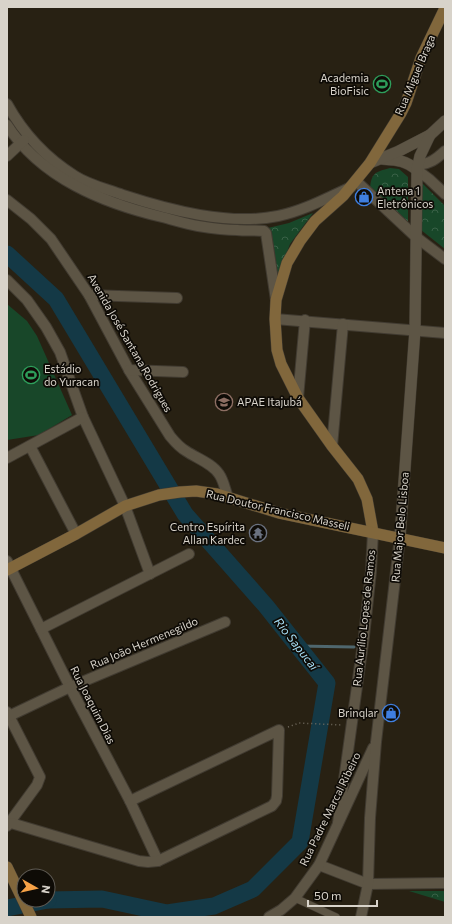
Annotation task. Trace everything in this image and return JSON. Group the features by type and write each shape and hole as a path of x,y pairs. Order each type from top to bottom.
{"main road":[{"name":"Rua Miguel Braga","path":"276,300 287,264 300,241 315,222 353,184 370,163 401,113 421,58 445,8"},
{"name":"Rua Aurílio Lopes de Ramos","path":"276,300 275,319 277,350 281,364 298,398 332,446 358,479 367,499 373,532"},
{"name":"Rua Doutor Francisco Masseli","path":"8,566 76,534 125,506 159,495 196,491 217,494 279,513 400,537 445,548"},
{"path":"7,867 31,917"}],"street":[{"path":"7,104 28,136 42,151 75,176 95,186 173,210 250,219 278,216 306,207 353,184 416,237 445,259"},
{"path":"370,163 430,135 445,121"},
{"path":"7,125 21,144 43,164 69,182 91,194 118,205 196,226 262,231 266,233 276,300"},
{"name":"Rua Major Belo Lisboa","path":"361,917 368,884 370,818 376,742 400,537 415,330 417,167 420,156 430,135"},
{"path":"7,156 28,136"},
{"path":"417,167 434,161 445,151"},
{"path":"380,159 402,161 417,167 445,194"},
{"name":"Avenida José Santana Rodrigues","path":"7,200 31,219 51,239 89,294 129,370 170,436 176,444 185,451 214,468 219,473 228,497"},
{"path":"7,280 27,300 46,327 60,352 83,417 125,506 150,574"},
{"path":"89,294 177,298"},
{"path":"275,319 305,320 445,333"},
{"path":"298,398 305,320"},
{"path":"332,446 343,324"},
{"path":"129,370 184,372"},
{"path":"7,458 83,417"},
{"path":"30,446 76,534"},
{"name":"Rua Aurílio Lopes de Ramos","path":"338,823 372,571 373,532"},
{"path":"41,629 189,554"},
{"name":"Rua Joaquim Dias","path":"8,566 130,801 158,861"},
{"name":"Rua João Hermenegildo","path":"8,715 70,687 225,622"},
{"path":"8,715 40,777 38,785 9,825 148,862 158,861 272,806 276,801 277,796 279,730 130,801"},
{"name":"Rua Padre Marcal Ribeiro","path":"269,917 281,910 295,898 319,865 376,742"},
{"path":"319,865 368,884 445,882"},
{"path":"295,898 336,917"}],"path":[{"path":"279,730 299,723 344,725"}],"green space":[{"path":"390,168 399,169 408,177 408,224 370,190 371,180 375,174"},
{"path":"421,182 445,206 445,249 421,230"},
{"path":"313,213 290,244 277,279 268,228 289,223"},
{"name":"Estádio do Yuracan","path":"7,304 27,321 37,336 72,415 39,435 7,440"},
{"path":"409,891 445,891 445,902"}],"waterway":[{"name":"Rio Sapucaí","path":"7,254 56,299 185,514 266,606 327,683 300,842 253,889 214,906 167,913 102,899 56,900"},
{"path":"298,646 354,647"},
{"name":"Rio Sapucaí","path":"7,908 16,906"}],"place":[{"name":"Academia BioFisic","path":"382,84"},
{"name":"Antena 1 Eletrônicos","path":"364,197"},
{"name":"Estádio do Yuracan","path":"31,375"},
{"name":"APAE Itajubá","path":"224,402"},
{"name":"Centro Espírita Allan Kardec","path":"258,533"},
{"name":"Brinqlar","path":"391,713"}]}
